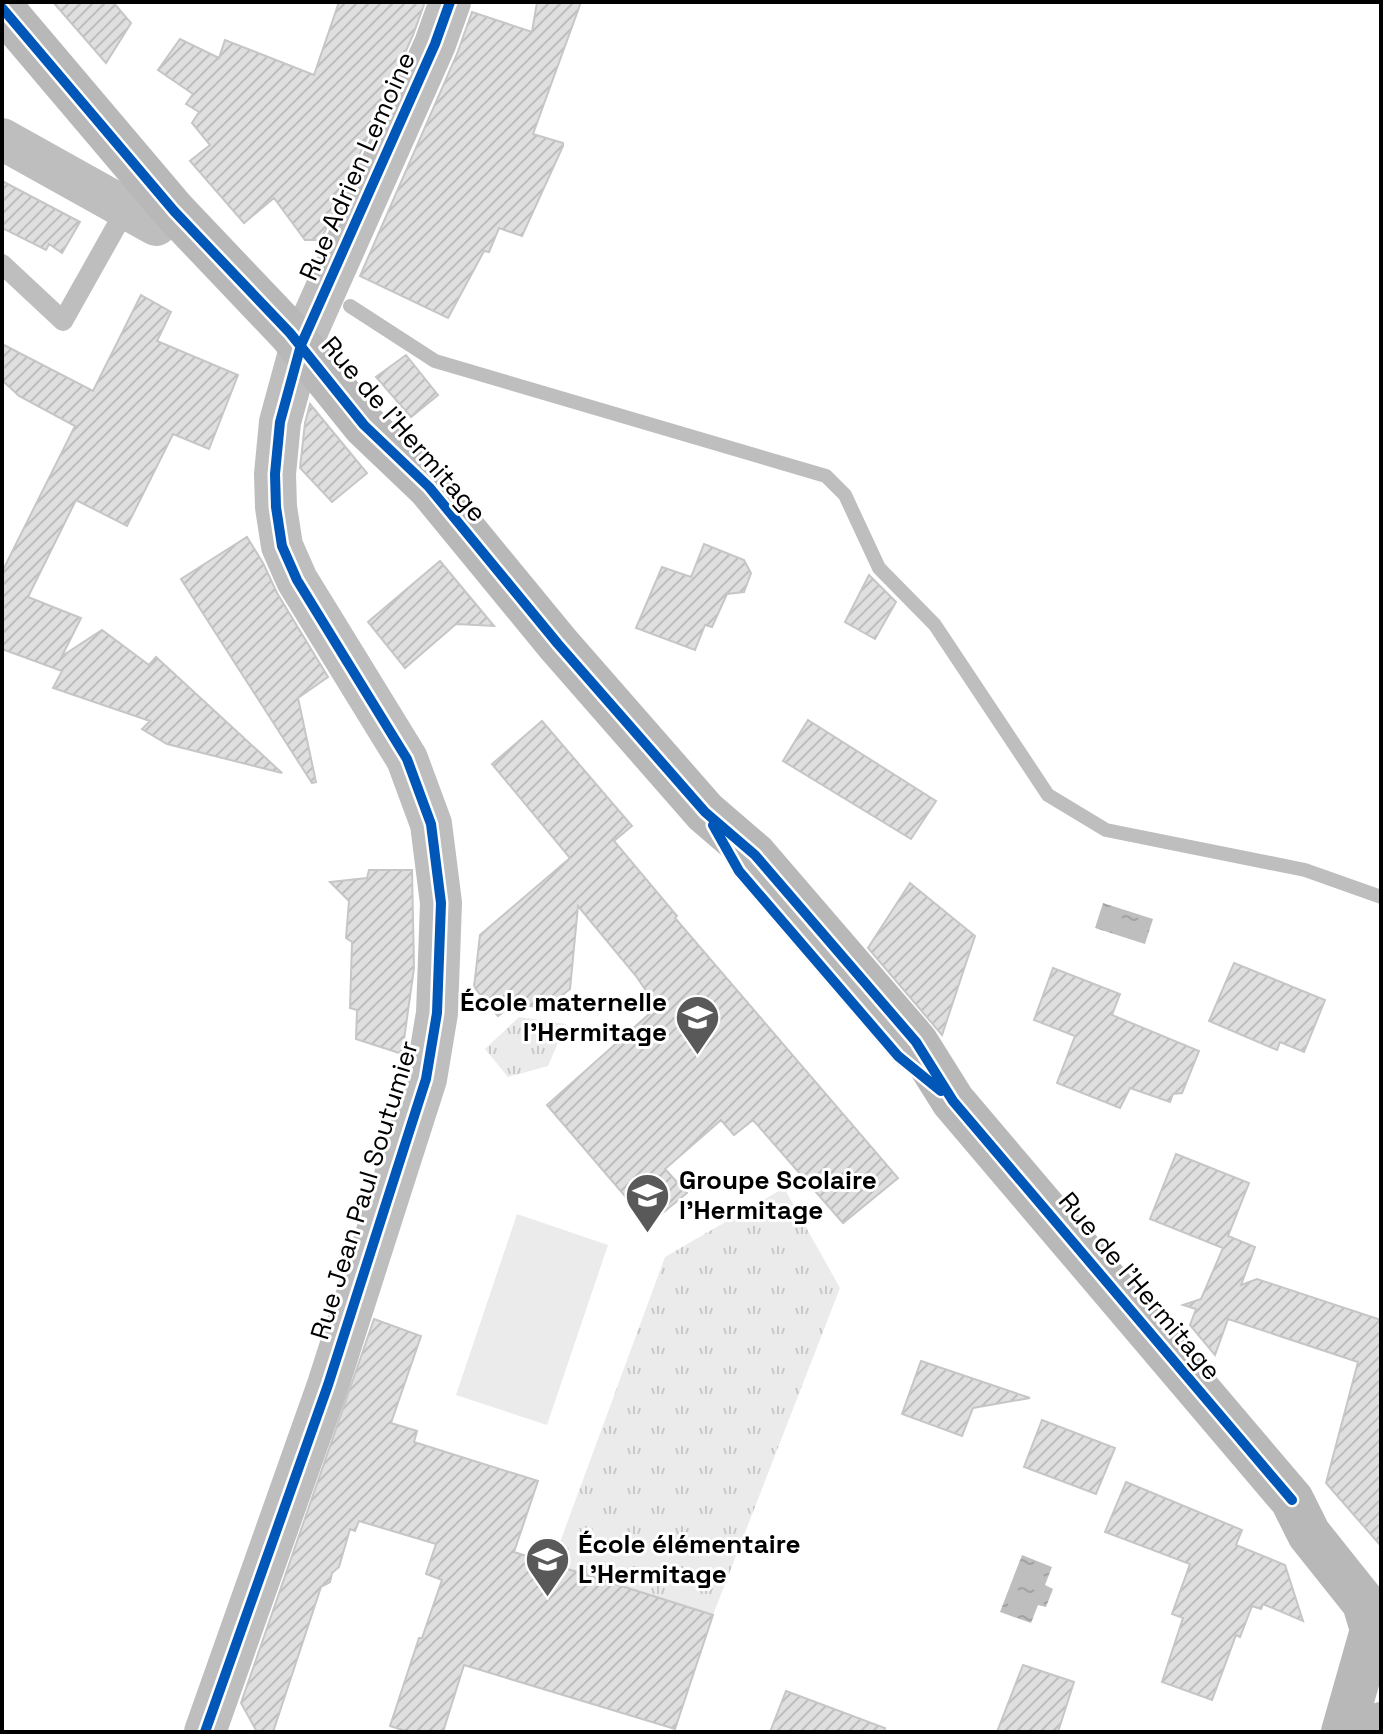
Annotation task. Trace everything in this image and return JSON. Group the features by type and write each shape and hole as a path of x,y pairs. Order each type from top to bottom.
{"main road":[{"name":"Rue de l'Hermitage","path":"2,8 174,211 301,345 364,425 429,487 558,644 705,812 755,855 907,1031 953,1101 1292,1500 1326,1519 1376,1610"},
{"path":"1343,1732 1376,1610"},
{"path":"1377,1732 1381,1724"}],"street":[{"name":"Rue Adrien Lemoine","path":"301,345 435,44 450,2"},
{"path":"2,139 156,225 174,211"},
{"name":"Rue Jean Paul Soutumier","path":"205,1732 328,1385 426,1079 437,1013 441,903 431,824 407,759 297,580 282,546 275,474 280,422 301,345"}],"lane":[{"path":"2,264 63,321 126,209"}],"green space":[{"path":"519,1017 566,1024 548,1066 508,1077 485,1049"},
{"path":"784,1188 840,1288 713,1615 552,1564 665,1257"},
{"path":"517,1214 608,1245 547,1425 456,1395"}],"water":[{"path":"1103,903 1153,919 1145,944 1095,928"},
{"path":"1022,1555 1052,1567 1045,1585 1053,1589 1046,1607 1038,1605 1031,1623 1000,1612"}],"building":[{"path":"53,2 113,2 131,23 106,63"},
{"path":"339,2 425,2 321,240 305,240 274,198 244,223 190,161 210,145 192,123 199,112 186,104 193,94 158,70 180,39 219,58 225,40 314,75"},
{"path":"537,2 581,2 533,134 563,143 563,146 522,236 499,228 489,252 484,251 448,318 360,276 457,54 472,12 532,32"},
{"path":"2,181 80,222 62,253 49,244 46,250 2,228"},
{"path":"141,295 171,312 157,341 238,375 209,449 173,434 127,526 76,500 28,597 81,618 62,656 102,630 149,665 156,657 282,773 167,744 142,729 150,721 53,688 62,671 2,649 2,572 75,426 19,396 2,380 2,344 93,391"},
{"path":"406,355 438,395 411,417 376,377"},
{"path":"310,404 367,473 332,502 300,468"},
{"path":"247,537 328,677 298,698 316,782 312,783 181,579"},
{"path":"704,544 744,560 751,573 744,592 727,594 712,627 705,625 695,650 636,628 662,567 691,577"},
{"path":"440,561 494,626 456,624 405,668 368,622"},
{"path":"869,575 896,602 875,639 845,622"},
{"path":"808,720 936,801 911,839 783,761"},
{"path":"542,721 632,826 614,841 677,916 675,918 898,1178 843,1223 753,1120 734,1135 721,1120 665,1169 687,1193 649,1224 547,1105 657,1007 636,976 578,906 570,989 546,1008 513,1004 498,1016 474,987 480,935 570,858 492,764"},
{"path":"369,870 412,870 414,968 402,1054 356,1039 357,1010 350,1008 352,942 346,938 349,901 330,882 367,878"},
{"path":"910,883 975,936 942,1035 868,948"},
{"path":"1234,963 1325,1000 1304,1052 1280,1042 1277,1050 1209,1021"},
{"path":"1053,968 1120,994 1112,1015 1199,1051 1182,1093 1173,1094 1170,1102 1130,1088 1120,1108 1057,1083 1075,1036 1034,1020"},
{"path":"1176,1154 1249,1183 1228,1236 1255,1247 1241,1285 1257,1279 1381,1320 1381,1546 1326,1483 1358,1362 1228,1319 1215,1355 1190,1325 1196,1309 1183,1305 1201,1299 1223,1248 1150,1219"},
{"path":"374,1319 421,1336 391,1423 417,1431 414,1442 538,1481 514,1552 713,1615 675,1729 464,1665 443,1732 409,1732 390,1726 442,1580 426,1574 436,1544 359,1521 355,1531 350,1529 339,1567 332,1573 330,1582 321,1587 273,1732 257,1732 241,1703"},
{"path":"921,1361 1030,1398 973,1408 962,1436 902,1414"},
{"path":"1042,1420 1115,1448 1096,1494 1024,1467"},
{"path":"1126,1482 1242,1530 1236,1545 1285,1565 1303,1621 1263,1604 1261,1609 1252,1606 1240,1637 1236,1635 1212,1700 1162,1682 1183,1618 1172,1614 1190,1564 1105,1532"},
{"path":"1023,1665 1074,1682 1058,1732 997,1732"},
{"path":"786,1691 885,1728 884,1732 770,1732"}],"waterway":[{"path":"350,306 435,361 826,476 845,495 879,568 935,625 1048,795 1106,830 1305,870 1381,897"}],"cycle path":[{"path":"205,1732 328,1385 426,1079 437,1013 441,903 431,824 407,759 297,580 282,546 275,474 280,422 301,345 435,44 450,2"},
{"path":"2,8 174,211 290,333 364,425 429,487 558,644 705,812 755,855 916,1042 953,1101 1292,1500"},
{"path":"713,825 739,871 898,1056 941,1091"}],"place":[{"name":"École maternelle l'Hermitage","path":"698,1056"},
{"name":"Groupe Scolaire l'Hermitage","path":"648,1234"},
{"name":"École élémentaire L'Hermitage","path":"547,1598"}]}
